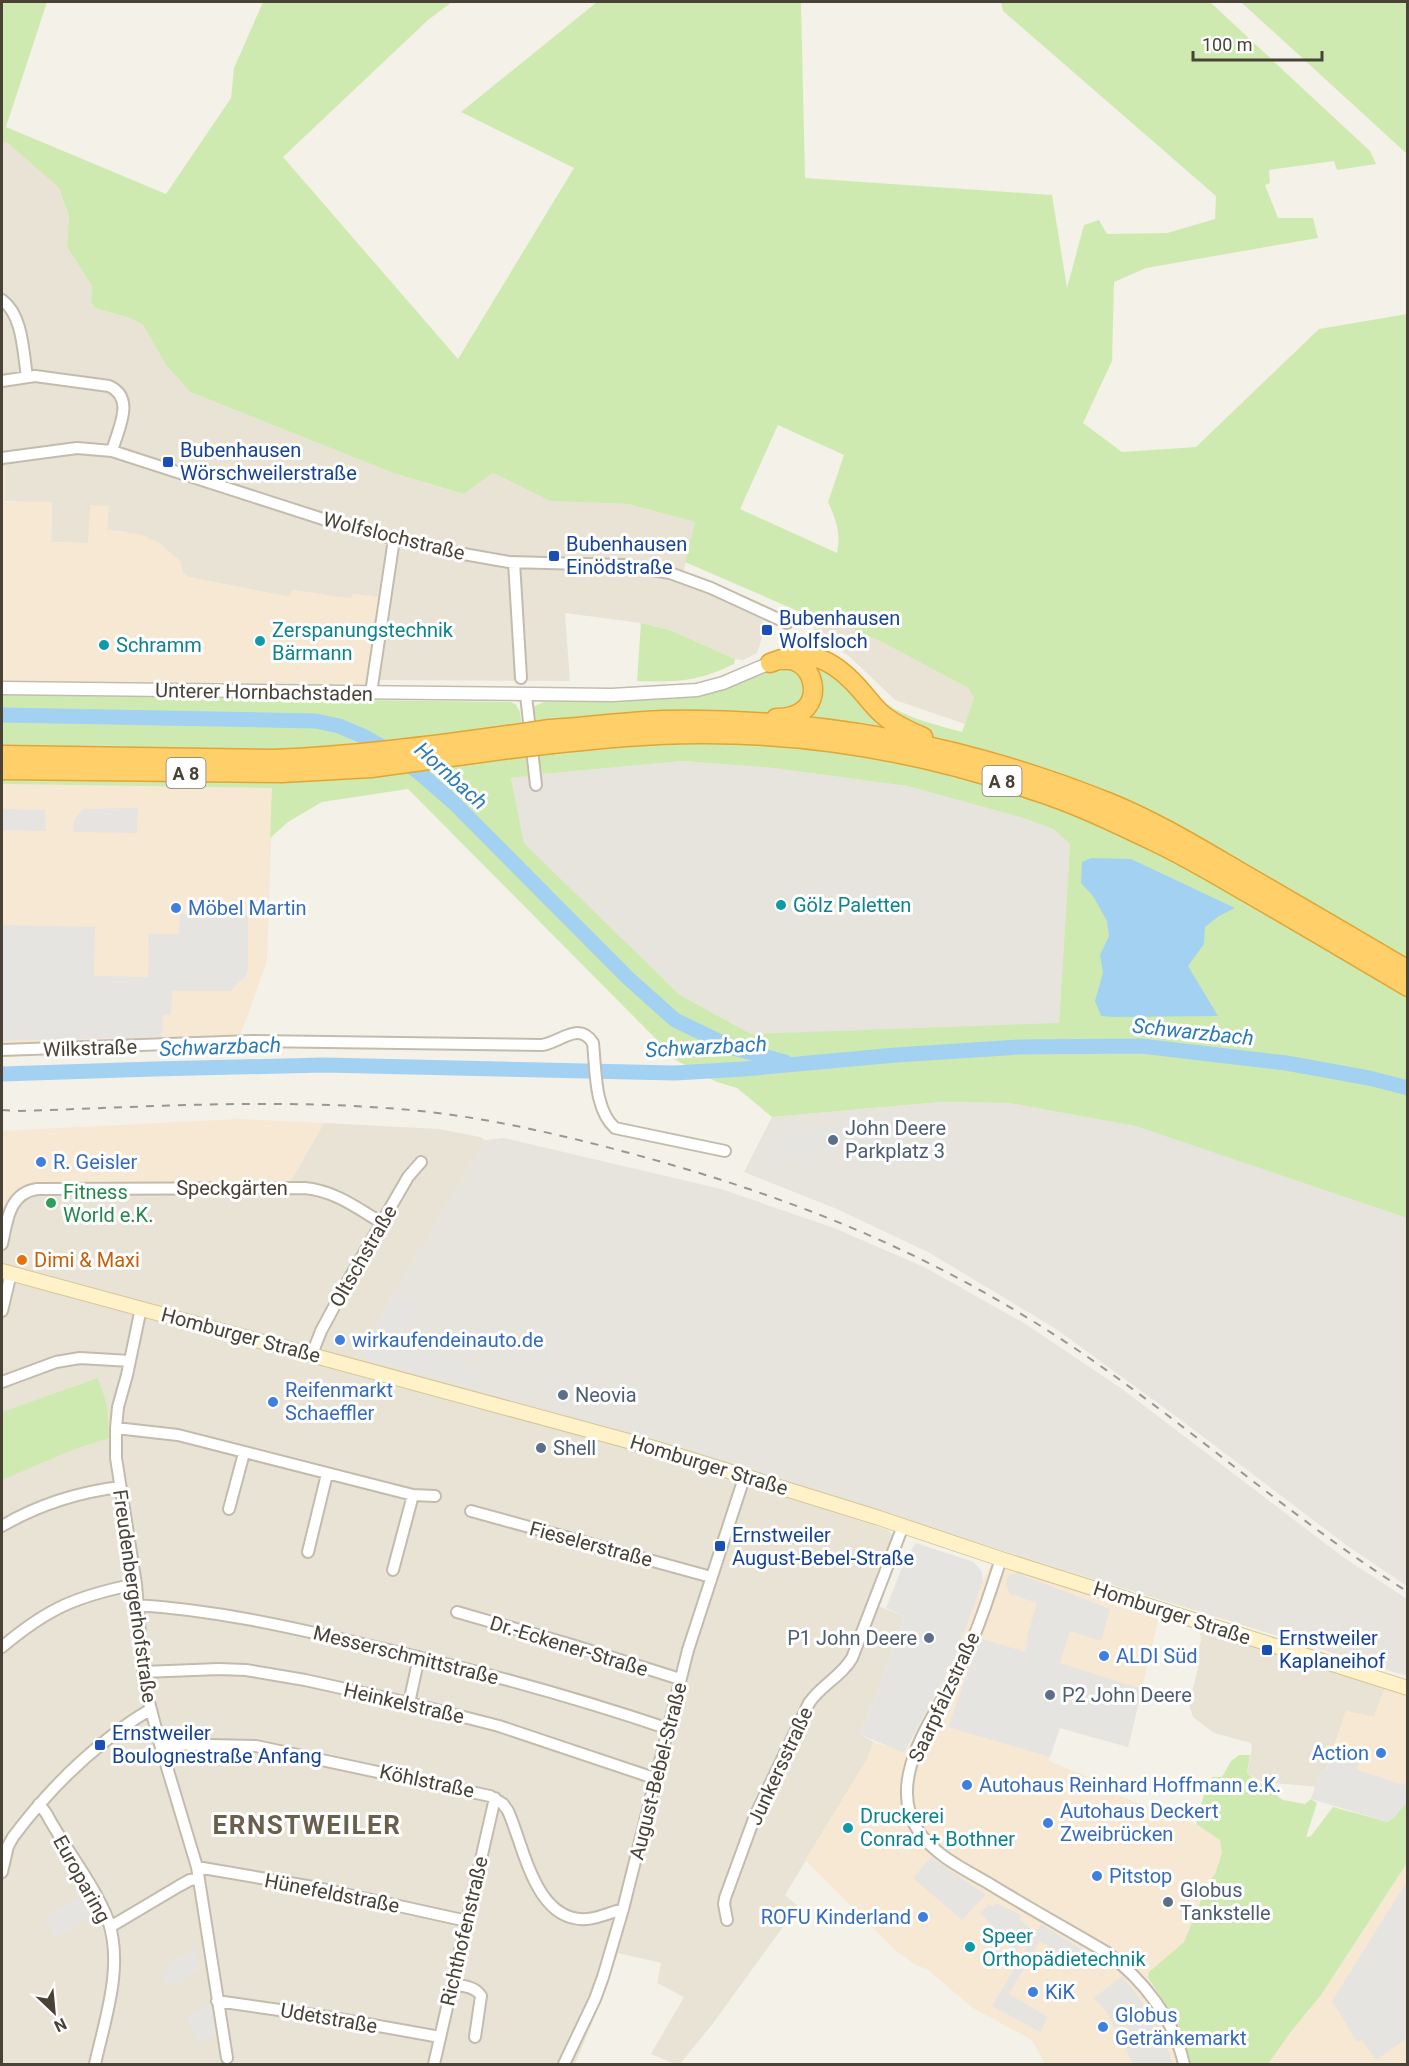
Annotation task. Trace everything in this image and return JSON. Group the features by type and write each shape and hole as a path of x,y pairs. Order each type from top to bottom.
{"highway":[{"path":"770,663 794,655 815,657 826,661 838,667 850,678 882,715 918,735 957,752"},
{"path":"747,721 792,716 802,712 811,703 814,691 812,681 802,665 788,660 770,663"},
{"name":"A 8","path":"2,755 273,759 358,754 438,745 509,742 663,720 747,721 849,730 957,752 1109,802 1194,845 1407,970"},
{"name":"A 8","path":"551,736 688,734 766,736 847,744 963,769 1036,791 1155,842 1292,918 1407,987"},
{"name":"A 8","path":"2,770 282,773 371,768 452,757 509,742"}],"main road":[{"name":"Homburger Straße","path":"6,1272 654,1448 1407,1688"}],"street":[{"path":"2,300 13,311 17,322 27,377"},
{"path":"2,381 27,377 110,386 116,389 121,394 124,405 112,451"},
{"name":"Wolfslochstraße","path":"2,458 76,448 112,451 326,520 394,539 485,559 622,565 670,573 711,588 787,623"},
{"path":"371,693 394,539"},
{"path":"514,562 521,678"},
{"name":"Unterer Hornbachstaden","path":"2,688 612,695 697,690 723,683 770,663"},
{"path":"526,695 536,785"},
{"name":"Wilkstraße","path":"2,1050 156,1046 214,1042 542,1045 580,1032 588,1036 593,1043 599,1093 606,1120 615,1128 725,1151"},
{"name":"Oltschstraße","path":"312,1354 325,1323 408,1177 421,1162"},
{"name":"Speckgärten","path":"2,1244 13,1204 24,1193 37,1189 318,1189 338,1197 382,1223"},
{"path":"2,1311 6,1272"},
{"name":"Freudenbergerhofstraße","path":"141,1308 118,1407 116,1458 136,1584 143,1672 150,1710 197,1867 227,2058"},
{"path":"2,1382 56,1362 80,1358 130,1361"},
{"path":"116,1428 178,1435 413,1495 435,1496"},
{"path":"229,1509 244,1453"},
{"path":"308,1552 327,1474"},
{"name":"August-Bebel-Straße","path":"564,2064 595,1999 623,1909 680,1680 744,1475"},
{"path":"2,1526 33,1510 53,1503 91,1492 120,1487"},
{"path":"393,1570 413,1495"},
{"name":"Fieselerstraße","path":"471,1511 711,1577"},
{"name":"Junkersstraße","path":"727,1920 725,1898 755,1816 809,1703 814,1695 843,1671 852,1658 903,1526"},
{"name":"Saarpfalzstraße","path":"1001,1559 965,1657 913,1759 906,1784 911,1815 919,1832 944,1856 1119,1961 1152,1996 1163,2012 1179,2046 1184,2064"},
{"path":"2,1647 44,1615 69,1602 88,1595 136,1584"},
{"name":"Messerschmittstraße","path":"137,1605 231,1615 419,1657 565,1695 669,1729"},
{"name":"Dr.-Eckener-Straße","path":"457,1612 572,1645 680,1680"},
{"path":"409,1702 419,1657"},
{"name":"Heinkelstraße","path":"143,1672 219,1668 305,1680 409,1702 530,1735 657,1779"},
{"path":"2,1872 8,1846 39,1804 81,1761 137,1717 150,1710"},
{"name":"Köhlstraße","path":"160,1744 256,1746 448,1785 495,1798 508,1811 538,1888 559,1911 568,1916 587,1919 623,1909"},
{"name":"Richthofenstraße","path":"434,2064 495,1798"},
{"name":"Europaring","path":"39,1804 99,1902 110,1927 113,1951 112,1984 95,2064"},
{"name":"Hünefeldstraße","path":"197,1867 313,1887 467,1921"},
{"path":"110,1927 190,1880 198,1879"},
{"path":"452,1984 472,1988 481,1996 476,2037"},
{"name":"Udetstraße","path":"217,2001 328,2017 440,2037"}],"shaded area":[{"path":"2,142 8,142 59,188 69,216 67,247 92,286 91,304 95,308 130,318 143,325 166,365 190,392 393,473 462,494 493,473 550,501 628,504 695,522 681,582 754,612 762,618 765,629 757,653 743,660 735,659 670,630 641,623 565,613 570,681 380,680 390,599 353,594 351,599 293,590 290,597 188,577 126,532 107,530 108,506 88,543 51,542 52,503 5,501 5,467 2,467"},
{"path":"2,467 5,467 5,502 52,502 51,542 88,543 90,505 109,506 107,530 142,535 159,543 180,561 183,573 188,577 290,597 292,590 351,599 353,594 380,598 365,688 2,682"},
{"path":"813,618 830,619 878,640 968,688 974,698 965,724 895,700 850,657 814,630"},
{"path":"537,754 543,774 683,761 773,768 907,786 1023,818 1053,829 1070,844 1059,1024 751,1034 680,995 524,843 511,778 527,776 524,755"},
{"path":"2,784 273,788 267,961 236,1048 2,1054"},
{"path":"138,808 137,833 73,832 74,820 83,809"},
{"path":"2,809 45,810 46,831 2,830"},
{"path":"180,914 248,915 248,968 246,976 230,991 172,991 171,1015 163,1015 162,1037 2,1041 2,925 95,927 94,976 148,977 149,934 179,934"},
{"path":"941,1102 1009,1103 1135,1126 1407,1218 1407,1586 1349,1547 1056,1329 930,1253 837,1209 744,1172 772,1117"},
{"path":"238,1119 324,1123 289,1184 70,1186 30,1183 18,1189 10,1197 4,1210 2,1209 2,1131"},
{"path":"324,1123 439,1129 485,1140 349,1370 649,1452 888,1530 893,1535 867,1602 904,1616 874,1702 859,1734 874,1742 866,1761 785,1895 798,1906 714,2022 680,2064 651,2054 684,1997 657,1983 661,1963 618,1953 575,2064 2,2064 2,1209 4,1210 10,1197 30,1183 70,1186 289,1184"},
{"name":"John Deere Parkplatz 3","path":"893,1124 876,1148 772,1157 791,1133"},
{"path":"504,1138 721,1189 834,1228 924,1267 1024,1323 1122,1389 1343,1557 1407,1599 1407,1676 661,1445 354,1361 485,1140"},
{"path":"393,1297 416,1303 402,1338 479,1371 472,1384 362,1356"},
{"name":"P1 John Deere","path":"916,1543 974,1562 982,1572 983,1581 954,1660 904,1753 859,1734 874,1702 904,1616 886,1608 906,1558"},
{"path":"992,1563 1029,1573 1159,1617 1128,1747 1059,1728 1049,1761 1086,1776 1084,1783 1196,1824 1220,1839 1222,1853 1215,1874 1208,1883 1184,1942 1149,1972 1148,1976 1181,2031 1190,2064 1045,2064 1032,2040 973,2008 928,1970 916,1965 895,1950 805,1860 866,1761 874,1742 905,1752 954,1660 983,1581"},
{"name":"P2 John Deere","path":"1017,1573 1110,1609 1101,1641 1070,1631 1060,1663 1142,1689 1128,1747 1060,1728 1050,1757 948,1727 980,1638 1025,1652 1037,1603 1010,1594 1006,1584 1008,1576"},
{"path":"1200,1631 1260,1646 1385,1688 1374,1717 1346,1711 1320,1787 1262,1782 1247,1773 1251,1743 1214,1733 1193,1717 1189,1704 1198,1668 1194,1661 1201,1641"},
{"path":"1385,1688 1407,1696 1407,1806 1311,1799 1321,1770 1326,1771 1346,1711 1374,1717"},
{"path":"1332,1753 1359,1762 1357,1770 1404,1785 1407,1778 1407,1802 1394,1818 1388,1822 1311,1799 1321,1770 1326,1771"},
{"path":"931,1857 986,1895 962,1920 913,1878"},
{"path":"1407,1863 1407,2064 1268,2064 1321,1995"},
{"path":"1407,1881 1407,2038 1376,2060 1362,2040 1357,2042 1332,2001"},
{"path":"85,1894 97,1913 55,1939 43,1919"},
{"path":"996,1903 1021,1915 1020,1920 1032,1930 1016,1951 980,1913 989,1904 994,1907"},
{"path":"1041,1924 1083,1950 1075,1963 1040,1941 1009,1994 1048,2017 1040,2032 992,2006"},
{"path":"195,1948 199,1969 175,1985 172,1982 167,1985 161,1976 168,1972 165,1966"},
{"path":"1122,1976 1152,2014 1162,2033 1173,2064 1133,2064 1106,2011 1094,1998"},
{"path":"212,2002 219,2032 200,2043 185,2018"}],"green space":[{"path":"2,2 47,2 6,127 166,194 231,98 234,68 263,2 452,2 428,20 283,157 458,359 574,168 461,112 597,2 801,2 805,178 1052,195 1067,288 1084,225 1099,220 1107,234 1167,233 1215,219 1216,196 1003,11 1001,2 1210,2 1370,151 1376,164 1337,170 1334,161 1269,170 1270,183 1265,185 1278,218 1313,218 1318,238 1146,268 1114,282 1112,361 1083,423 1122,452 1196,447 1319,329 1407,314 1407,1218 1135,1126 1009,1103 941,1102 772,1117 737,1088 717,1082 659,1051 661,1044 408,789 322,802 288,822 270,838 272,788 2,784 2,695 511,702 520,712 528,776 511,778 524,843 680,995 751,1034 1059,1023 1070,844 1053,829 1023,818 907,786 773,768 683,761 543,774 537,754 533,712 535,706 544,702 697,696 696,684 749,664 800,639 808,639 828,650 871,692 891,707 914,718 962,732 974,698 968,688 878,640 830,619 801,619 798,611 685,562 695,522 628,504 550,501 493,473 463,494 393,473 190,392 166,365 143,325 130,318 95,308 91,303 92,286 67,247 69,216 59,188 8,143 2,142","holes":["778,425 844,455 828,502 837,527 837,553 740,509"]},
{"path":"1241,2 1407,2 1407,154"},
{"path":"641,623 670,630 735,659 734,664 687,680 637,681"},
{"path":"98,1378 107,1405 109,1438 72,1450 2,1480 2,1412"},
{"path":"1239,1755 1250,1755 1247,1773 1283,1800 1305,1804 1311,1799 1317,1803 1306,1837 1311,1836 1333,1807 1388,1822 1403,1804 1407,1806 1407,1863 1321,1995 1268,2064 1190,2064 1181,2031 1148,1977 1149,1972 1184,1942 1208,1883 1215,1874 1222,1853 1220,1840 1196,1824 1204,1794 1212,1777 1222,1777 1231,1761"}],"water":[{"path":"1091,858 1131,859 1235,908 1219,916 1205,927 1204,944 1188,966 1218,1016 1101,1016 1095,1001 1103,973 1100,955 1109,936 1107,921 1093,896 1081,883 1082,862"}],"waterway":[{"name":"Hornbach","path":"2,715 316,721 339,726 365,737 395,754 453,802 628,978 675,1020 733,1048 785,1062"},
{"name":"Schwarzbach","path":"2,1074 324,1065 675,1073 1020,1047 1141,1046 1286,1063 1369,1078 1408,1088"}],"railway":[{"path":"2,1110 250,1104 341,1105 415,1110 532,1129 673,1165 727,1182 831,1219 882,1241 982,1291 1031,1320 1127,1385 1312,1526 1408,1592"}],"place":[{"name":"Bubenhausen Wörschweilerstraße","path":"168,462"},
{"name":"Bubenhausen Einödstraße","path":"554,556"},
{"name":"Bubenhausen Wolfsloch","path":"767,630"},
{"name":"Zerspanungstechnik Bärmann","path":"260,641"},
{"name":"Schramm","path":"104,645"},
{"name":"Gölz Paletten","path":"781,905"},
{"name":"Möbel Martin","path":"176,908"},
{"name":"John Deere Parkplatz 3","path":"833,1140"},
{"name":"R. Geisler","path":"41,1162"},
{"name":"Fitness World e.K.","path":"51,1203"},
{"name":"Dimi & Maxi","path":"22,1260"},
{"name":"wirkaufendeinauto.de","path":"340,1340"},
{"name":"Neovia","path":"563,1395"},
{"name":"Reifenmarkt Schaeffler","path":"273,1402"},
{"name":"Shell","path":"541,1448"},
{"name":"Ernstweiler August-Bebel-Straße","path":"720,1546"},
{"name":"P1 John Deere","path":"929,1638"},
{"name":"Ernstweiler Kaplaneihof","path":"1267,1650"},
{"name":"ALDI Süd","path":"1104,1656"},
{"name":"P2 John Deere","path":"1050,1695"},
{"name":"Ernstweiler Boulognestraße Anfang","path":"100,1745"},
{"name":"Action","path":"1381,1753"},
{"name":"Autohaus Reinhard Hoffmann e.K.","path":"967,1785"},
{"name":"Autohaus Deckert Zweibrücken","path":"1048,1823"},
{"name":"Druckerei Conrad + Bothner","path":"848,1828"},
{"name":"Pitstop","path":"1097,1876"},
{"name":"Globus Tankstelle","path":"1168,1902"},
{"name":"ROFU Kinderland","path":"923,1917"},
{"name":"Speer Orthopädietechnik","path":"970,1947"},
{"name":"KiK","path":"1033,1992"},
{"name":"Globus Getränkemarkt","path":"1103,2027"}],"district":[{"name":"ERNSTWEILER","path":"307,1825"}]}
